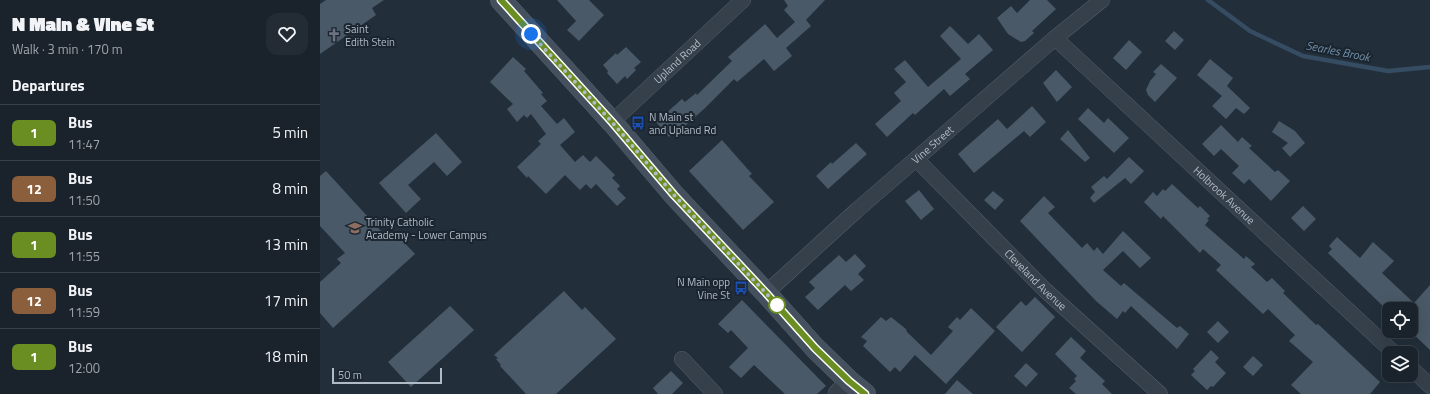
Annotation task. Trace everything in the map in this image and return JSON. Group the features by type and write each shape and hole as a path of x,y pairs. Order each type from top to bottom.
{"main road":[{"path":"501,0 612,122 674,195 766,293 815,348 843,387 865,394"}],"street":[{"name":"Upland Road","path":"612,122 743,0"},
{"name":"Vine Street","path":"766,293 857,210 1055,38 1102,0"},
{"name":"Holbrook Avenue","path":"1055,38 1386,346"},
{"name":"Cleveland Avenue","path":"916,160 1045,290 1160,394"},
{"path":"682,359 715,394"},
{"path":"1418,375 1430,386"}],"building":[{"name":"Saint Edith Stein","path":"326,0 384,0 372,8 376,15 320,54 320,4"},
{"path":"557,0 589,0 604,15 579,41 567,30 576,21"},
{"path":"784,0 825,0 806,20 811,26 786,48 792,56 774,71 764,59 737,82 734,79 704,109 679,131 678,129 669,137 656,122 682,99 685,102 696,93 697,95 732,61 728,57 765,24 777,38 795,22 784,10 788,6"},
{"path":"1030,0 1047,0 1056,9 1032,31 1034,33 1025,41 1021,42 1008,34 997,18 1011,6 1017,13"},
{"path":"950,26 968,44 979,34 993,50 965,74 970,79 950,96 944,89 915,115 913,113 887,137 875,124 901,101 894,93 906,82 894,69 905,60 928,87 961,59 940,36"},
{"path":"1174,31 1184,40 1175,50 1165,41"},
{"path":"1129,40 1142,52 1126,70 1113,58"},
{"path":"626,47 641,62 634,68 636,70 627,79 625,76 617,84 607,73 608,71 603,65 616,53 617,55"},
{"path":"513,57 526,69 524,71 543,93 541,94 547,101 541,106 557,124 564,118 575,132 560,145 575,162 583,155 590,162 596,156 615,175 612,178 620,186 617,189 626,198 617,206 596,184 591,189 586,184 580,190 565,175 546,194 528,176 527,178 517,167 541,144 538,141 546,134 531,114 527,118 524,115 517,122 507,109 513,104 490,82"},
{"path":"1210,59 1233,78 1227,86 1250,108 1244,114 1236,108 1226,119 1212,106 1222,96 1197,75"},
{"path":"1161,64 1177,78 1155,102 1148,95 1146,90 1150,81 1156,74 1153,72"},
{"path":"1056,70 1072,87 1057,102 1043,83"},
{"path":"1032,106 1046,122 1030,137 1024,131 974,173 958,154 998,119 1007,129"},
{"path":"1088,108 1104,123 1108,118 1129,138 1114,153 1078,119"},
{"path":"1279,121 1295,131 1305,143 1290,157 1282,148 1288,143 1272,132"},
{"path":"1221,125 1238,142 1242,137 1252,146 1249,148 1275,172 1278,170 1290,181 1271,201 1249,179 1244,184 1232,173 1239,166 1221,149 1214,156 1202,144"},
{"path":"1068,130 1090,158 1085,162 1060,139"},
{"path":"436,133 462,162 447,176 434,162 408,185 421,199 406,213 379,183"},
{"path":"722,140 752,174 749,176 774,202 743,230 689,171"},
{"path":"856,143 867,154 828,189 816,176 831,162 832,164"},
{"path":"1129,157 1144,171 1131,184 1125,178 1094,203 1090,198 1095,192 1091,187 1104,176 1107,179"},
{"path":"326,171 390,241 397,235 415,254 333,328 320,313 320,282 341,263 337,259 345,253 320,226 320,176"},
{"path":"1172,184 1198,208 1200,206 1210,216 1205,225 1244,259 1246,256 1255,264 1251,267 1267,282 1272,278 1285,291 1283,293 1316,325 1318,324 1380,382 1370,394 1301,394 1291,385 1313,362 1289,341 1295,335 1268,309 1263,314 1216,270 1221,265 1203,249 1200,253 1163,216 1161,219 1144,202 1153,192 1157,196 1163,189 1165,191"},
{"path":"919,190 934,209 921,220 905,201"},
{"path":"993,191 1004,200 995,210 984,200"},
{"path":"1044,196 1055,207 1048,213 1082,248 1087,243 1094,251 1097,247 1103,254 1123,231 1151,258 1140,268 1123,251 1103,270 1121,286 1124,283 1177,328 1180,326 1189,334 1177,349 1131,306 1125,313 1123,311 1117,319 1096,301 1020,221"},
{"path":"1303,206 1316,219 1304,231 1291,218"},
{"path":"1337,237 1360,258 1373,242 1394,261 1382,273 1413,302 1382,302 1382,305 1328,253 1332,249 1329,246"},
{"path":"855,254 866,266 858,274 864,280 851,291 845,285 818,310 805,297 815,288 809,282 839,255 846,262"},
{"path":"1430,285 1430,350 1417,338 1418,302 1415,302"},
{"path":"564,291 582,310 585,307 616,339 556,394 526,394 500,366 501,365 496,359 498,358 494,355"},
{"path":"1035,297 1055,317 1022,352 996,327 1021,301 1026,306"},
{"path":"742,300 826,386 817,394 785,394 754,365 741,378 729,367 748,348 731,330 728,333 718,324"},
{"path":"450,306 474,330 411,387 388,362"},
{"path":"971,308 995,331 946,384 915,355 900,372 895,367 890,372 863,346 867,341 861,337 881,317 886,321 891,317 906,329 907,332 931,355 953,331 948,327 957,317 960,320"},
{"path":"1218,321 1229,332 1218,343 1207,332"},
{"path":"1071,337 1086,351 1080,358 1105,381 1102,384 1112,394 1076,394 1069,388 1076,381 1074,379 1077,376 1055,354"},
{"path":"1211,350 1219,358 1215,362 1226,373 1213,387 1211,386 1207,390 1191,375 1195,371 1193,369"},
{"path":"1253,356 1263,365 1253,376 1243,367"},
{"path":"1026,363 1038,374 1026,387 1014,376"},
{"path":"671,371 683,383 672,394 658,394 653,388"},
{"path":"957,380 973,394 945,394"}],"waterway":[{"name":"Searles Brook","path":"1208,0 1250,31 1303,56 1388,71 1430,67"}],"bus line":[{"name":"1","path":"501,0 612,122 674,195 766,293 815,348 849,381 865,394"}],"place":[{"name":"Saint Edith Stein","path":"334,35"},
{"name":"N Main st and Upland Rd","path":"638,123"},
{"name":"Trinity Catholic Academy - Lower Campus","path":"355,228"},
{"name":"N Main opp Vine St","path":"741,288"}],"route":[{"path":"531,34 612,122 674,195 777,305"}]}
